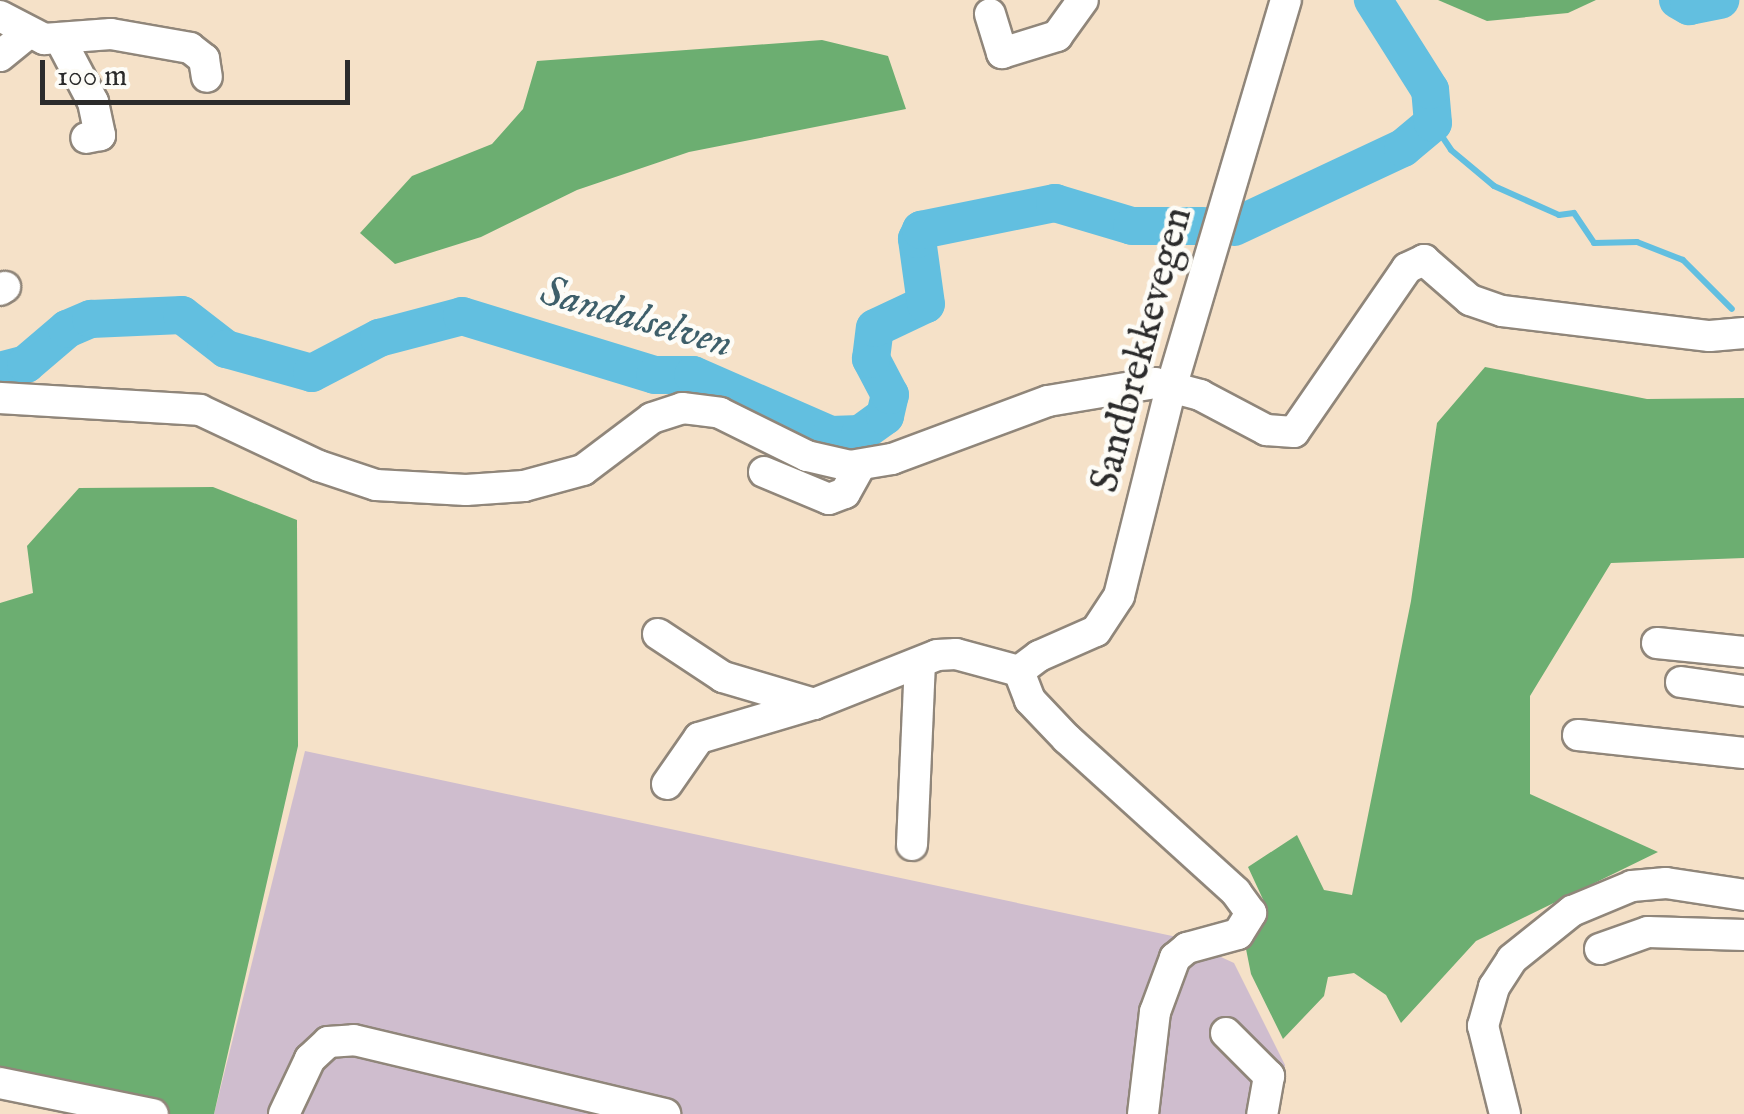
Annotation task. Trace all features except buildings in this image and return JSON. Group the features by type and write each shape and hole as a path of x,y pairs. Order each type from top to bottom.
{"street":[{"path":"990,14 1002,54 1057,36 1083,0"},
{"name":"Sandbrekkevegen","path":"1019,672 1039,656 1080,642 1109,616 1170,388 1286,0"},
{"path":"0,16 43,38 92,102 100,135 86,138"},
{"path":"0,56 43,38 111,34 190,48 204,59 207,77"},
{"path":"0,398 200,410 318,466 402,488 547,482 595,464 652,418 682,408 720,413 827,463 860,466 1094,389 1170,388 1266,430 1294,432 1347,348 1414,262 1424,260 1470,300 1517,314 1710,336 1744,333"},
{"path":"764,472 829,499 845,493 860,466"},
{"path":"658,634 723,677 814,704"},
{"path":"1658,643 1744,652"},
{"path":"668,784 698,738 814,704 920,663 956,654 1019,672 1030,700 1055,726 1236,892 1251,913 1238,934 1188,948 1176,958 1156,1012 1143,1114"},
{"path":"912,845 920,663"},
{"path":"1680,682 1744,690"},
{"path":"1578,735 1744,753"},
{"path":"1504,1114 1483,1026 1494,987 1512,960 1572,912 1632,886 1666,883 1744,894"},
{"path":"1600,948 1648,932 1744,935"},
{"path":"1226,1034 1269,1076 1262,1114"},
{"path":"284,1114 310,1059 328,1042 354,1040 665,1114"},
{"path":"0,1083 85,1106 153,1114"}],"shaded area":[{"path":"305,751 1177,937 1234,963 1285,1065 1277,1114 214,1114"}],"green space":[{"path":"1438,0 1596,0 1568,13 1487,21"},
{"path":"822,40 888,56 906,109 689,152 577,190 481,237 395,264 360,233 412,176 492,144 523,109 537,61"},
{"path":"1485,367 1647,399 1744,398 1744,558 1611,563 1530,696 1530,794 1658,852 1476,941 1401,1023 1386,995 1354,973 1328,977 1324,996 1283,1039 1251,974 1245,944 1267,908 1248,867 1297,835 1324,890 1352,895 1411,601 1437,423"},
{"path":"213,487 297,520 298,746 214,1114 132,1114 0,1068 0,603 33,593 27,546 79,488"}],"waterway":[{"path":"1234,227 1403,148 1433,123 1430,90 1373,0"},
{"path":"1678,0 1689,6 1720,0"},
{"path":"1433,123 1451,150 1494,186 1559,215 1574,213 1594,243 1637,242 1683,260 1732,309"},
{"name":"Sandalselven","path":"0,371 26,364 67,329 91,319 182,315 226,349 312,373 379,338 462,316 655,375 693,375 831,435 860,434 885,416 890,395 871,359 875,328 926,304 917,239 921,230 1055,203 1132,226 1203,226"}]}
